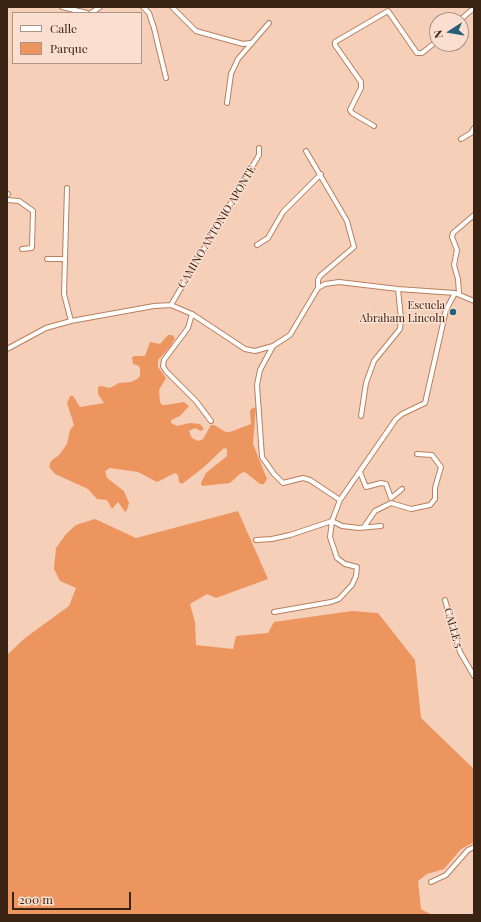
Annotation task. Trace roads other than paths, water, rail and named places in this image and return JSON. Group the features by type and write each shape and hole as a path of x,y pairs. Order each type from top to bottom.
{"street":[{"path":"62,7 83,12"},
{"path":"143,7 149,13 154,28 166,78"},
{"path":"172,7 196,31 244,44 250,44"},
{"path":"374,126 352,113 350,110 361,88 361,82 335,45 335,42 388,11 417,53 422,53 429,47"},
{"path":"227,103 231,74 238,59 269,23"},
{"path":"461,139 471,133 474,128"},
{"name":"CAMINO ANTONIO APONTE","path":"171,304 259,155 259,148"},
{"path":"306,151 321,174 347,221 354,246 320,276 318,280 318,288"},
{"path":"256,244 268,238 283,212 321,174"},
{"path":"66,188 64,294 71,321"},
{"path":"7,200 19,201 33,211 32,248 22,249"},
{"path":"274,612 331,602 339,599 352,585 356,576 357,567 345,564 337,558 330,537 332,520 340,500 396,419 402,414 425,403 446,310 457,293 458,279 454,265 457,250 452,237 453,233 474,215"},
{"path":"47,259 65,259"},
{"path":"7,350 46,328 71,321 171,304 192,314 245,348 255,351 273,346 290,335 318,288 325,284 339,282 398,289 457,293 474,301"},
{"path":"361,416 366,383 374,361 400,329 401,319 398,289"},
{"path":"192,314 188,328 164,360 163,366 166,371 196,401 211,421"},
{"path":"273,346 260,370 257,385 262,457 274,474 283,483 303,478 310,480 340,500"},
{"path":"364,527 375,511 391,503 411,509 430,505 435,499 435,488 441,467 432,456 417,454"},
{"path":"360,472 366,487 381,483 386,484 391,498 402,489"},
{"path":"332,520 342,526 381,526"},
{"path":"256,540 272,539 290,535 332,520"},
{"name":"CALLE 5","path":"445,600 460,652 474,676"},
{"path":"431,882 446,875 468,850 474,847"}],"place":[{"name":"Escuela Abraham Lincoln","path":"453,312"}]}
